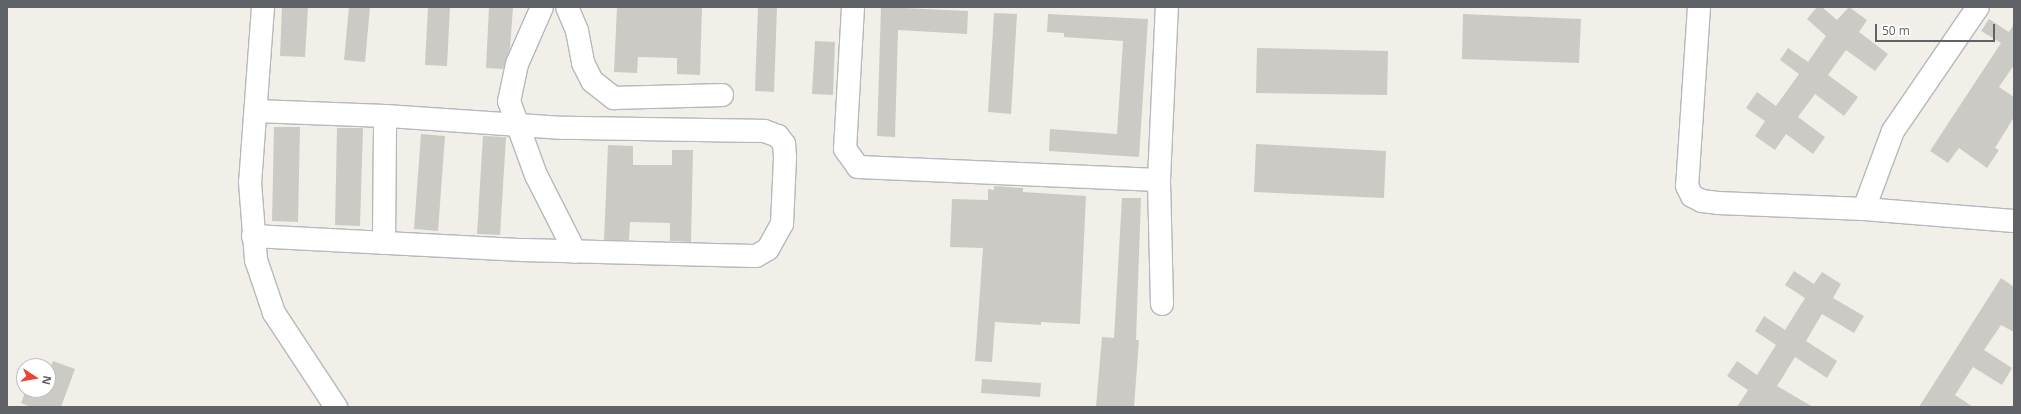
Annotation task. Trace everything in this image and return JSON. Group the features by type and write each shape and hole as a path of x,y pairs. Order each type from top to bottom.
{"street":[{"path":"263,7 250,182 253,236 259,273 274,313 336,407"},
{"path":"542,7 517,64 510,101 517,125 536,175 575,252"},
{"path":"568,7 577,31 583,63 592,82 614,98 722,95"},
{"path":"853,7 845,149 858,166 1159,180"},
{"path":"1162,304 1159,180 1167,7"},
{"path":"1699,7 1686,186 1692,196 1702,201 1718,203 1864,209 2014,221"},
{"path":"1864,209 1893,131 1978,7"},
{"path":"253,236 575,252 756,256 768,249 782,224 785,157 784,144 778,136 764,130 517,125 385,116 256,111"},
{"path":"384,243 385,116"}],"building":[{"path":"282,7 308,7 305,57 280,56"},
{"path":"349,7 370,7 365,62 344,60"},
{"path":"428,7 450,7 447,66 425,65"},
{"path":"489,7 513,7 510,48 503,69 486,68"},
{"path":"617,7 702,7 700,75 677,74 677,58 638,57 637,73 614,72"},
{"path":"758,7 777,7 774,92 755,91"},
{"path":"881,7 968,11 967,34 898,30 895,137 877,136"},
{"path":"1817,7 1822,7 1837,20 1849,7 1867,20 1859,32 1888,54 1875,71 1846,50 1828,75 1858,97 1844,116 1815,94 1798,117 1825,137 1813,154 1786,134 1775,150 1755,136 1765,121 1746,108 1757,92 1776,106 1799,74 1780,60 1788,48 1808,62 1826,36 1807,19"},
{"path":"994,13 1017,14 1011,114 988,112"},
{"path":"1048,14 1148,19 1139,157 1049,151 1050,129 1117,134 1123,41 1064,37 1064,33 1047,32"},
{"path":"1463,14 1581,19 1579,63 1462,59"},
{"path":"1989,19 2009,32 2014,24 2014,65 1999,87 2014,97 2014,117 1995,148 1999,150 1987,168 1959,148 1948,163 1930,151 2001,43 1981,31"},
{"path":"815,41 835,42 833,95 812,94"},
{"path":"1257,48 1388,51 1387,95 1256,93"},
{"path":"274,127 300,127 298,222 272,221"},
{"path":"337,128 363,128 360,226 335,225"},
{"path":"421,134 445,136 438,231 414,229"},
{"path":"483,136 506,137 500,235 477,234"},
{"path":"1256,144 1386,151 1384,198 1254,192"},
{"path":"608,145 633,146 633,165 672,165 672,150 693,150 691,242 670,241 670,223 630,222 629,240 604,240"},
{"path":"994,186 1023,188 1023,192 1086,196 1080,324 1041,322 1041,325 995,322 992,362 975,361 983,248 950,247 952,199 988,200 988,189 994,190"},
{"path":"1122,198 1141,198 1136,340 1139,340 1134,407 1096,407 1102,337 1114,338"},
{"path":"1794,271 1814,284 1822,272 1841,284 1833,298 1864,316 1854,333 1822,314 1806,341 1837,361 1827,378 1795,357 1777,386 1813,407 1737,407 1748,390 1727,376 1737,361 1757,375 1776,345 1755,331 1764,316 1785,330 1805,298 1785,285"},
{"path":"2001,278 2014,287 2014,332 2001,325 1984,350 2012,368 2002,385 1973,367 1955,395 1973,407 1919,407"},
{"path":"56,362 75,369 61,407 31,407 21,403 23,398 56,398"},
{"path":"982,379 1041,383 1040,397 981,393"}]}
